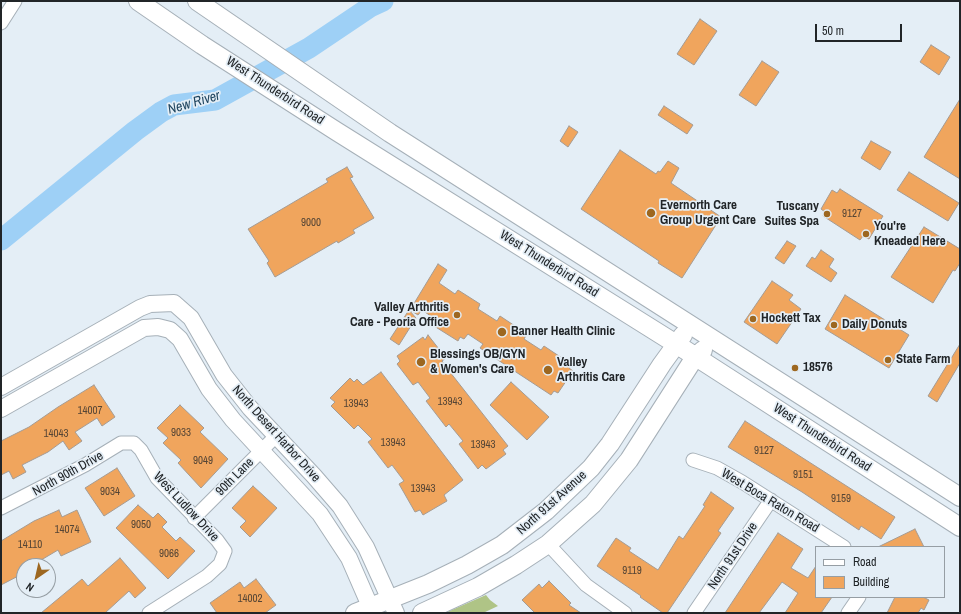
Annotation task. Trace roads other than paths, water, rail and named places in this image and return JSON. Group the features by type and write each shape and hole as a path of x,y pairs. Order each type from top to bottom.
{"main road":[{"name":"West Thunderbird Road","path":"138,1 202,45 336,131 676,344 960,527"},
{"name":"West Thunderbird Road","path":"199,3 468,183 960,497"},
{"name":"North 91st Avenue","path":"366,611 393,606 428,584 467,565 502,545 546,511 574,485 610,444 690,324"},
{"name":"North 91st Avenue","path":"422,613 478,587 516,565 548,544 594,504 630,460 695,357 714,339"},
{"path":"548,544 550,526 554,517 565,506 574,485"}],"street":[{"path":"1,23 15,1"},
{"name":"North Desert Harbor Drive","path":"1,387 140,308 150,304 174,303 191,318 224,375 250,408 340,506 366,547 393,606"},
{"name":"North Desert Harbor Drive","path":"1,409 144,328 158,327 170,330 180,339 209,389 233,420 303,494 326,522 349,558 366,611"},
{"name":"90th Lane","path":"194,518 276,436"},
{"name":"North 90th Drive","path":"1,508 85,465 121,443 134,443"},
{"name":"West Ludlow Drive","path":"134,443 141,450 157,478 194,518 217,540 225,551 220,564 207,576 150,613"},
{"name":"West Boca Raton Road","path":"693,460 717,468 771,500 842,546"},
{"name":"North 91st Drive","path":"694,613 771,500"},
{"path":"548,544 586,585 625,613"},
{"path":"848,613 858,598"}],"waterway":[{"name":"New River","path":"1,240 135,131 161,112 174,105 215,100 309,48 370,7 383,1"}],"place":[{"name":"Evernorth Care Group Urgent Care","path":"651,213"},
{"name":"Tuscany Suites Spa","path":"827,214"},
{"name":"You're Kneaded Here","path":"866,234"},
{"name":"Valley Arthritis Care - Peoria Office","path":"457,315"},
{"name":"Hockett Tax","path":"753,319"},
{"name":"Daily Donuts","path":"834,325"},
{"name":"Banner Health Clinic","path":"502,332"},
{"name":"State Farm","path":"888,360"},
{"name":"Blessings OB/GYN & Women's Care","path":"421,362"},
{"name":"18576","path":"795,368"},
{"name":"Valley Arthritis Care","path":"548,370"}]}
